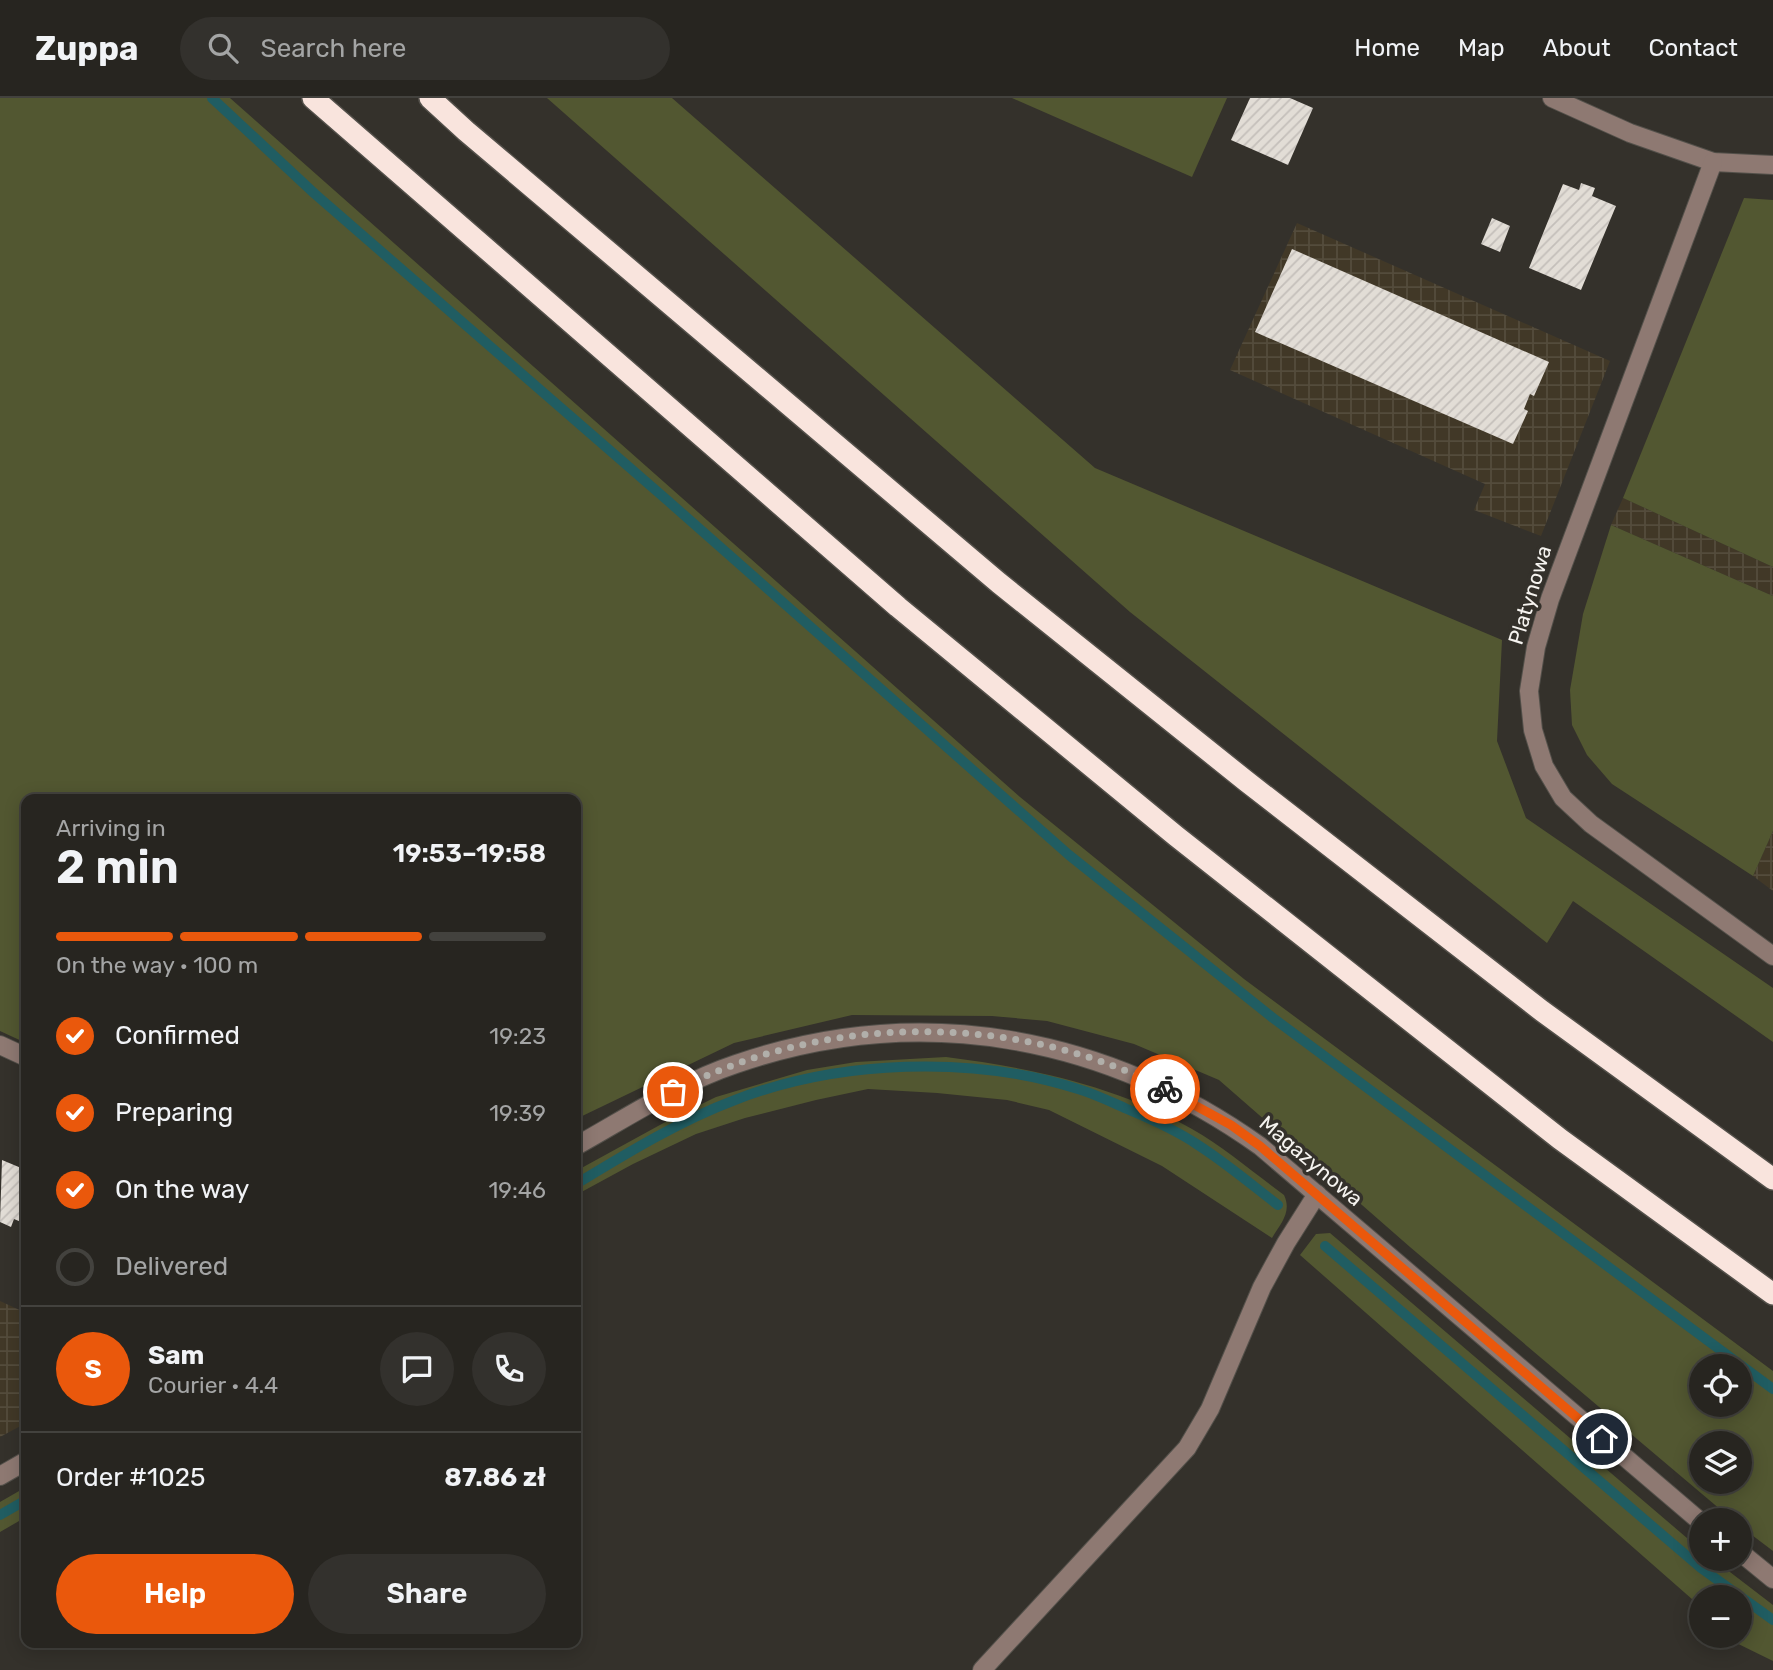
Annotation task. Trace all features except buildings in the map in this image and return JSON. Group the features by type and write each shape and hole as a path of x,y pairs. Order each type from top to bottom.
{"highway":[{"path":"313,98 898,607 1176,836 1560,1139 1773,1294"},
{"path":"430,98 999,583 1246,781 1542,1011 1773,1179"}],"street":[{"path":"1552,98 1630,132 1713,162 1773,165"},
{"name":"Platynowa","path":"1713,162 1550,599 1536,647 1529,691 1533,730 1544,766 1563,798 1591,824 1773,956"},
{"name":"Magazynowa","path":"581,1143 695,1080 778,1051 868,1034 908,1031 1010,1039 1066,1051 1112,1066 1159,1086 1231,1125 1260,1146 1689,1512"},
{"path":"0,1045 21,1055"},
{"path":"982,1670 1187,1448 1210,1409 1262,1287 1317,1194"},
{"path":"0,1476 21,1464"},
{"path":"1752,1561 1773,1578"}],"shaded area":[{"path":"1297,223 1610,361 1541,536 1474,510 1485,484 1230,370"},
{"path":"1623,498 1773,567 1773,596 1611,525"},
{"path":"1773,831 1773,891 1753,876"},
{"path":"0,1301 21,1311 21,1426 0,1437"}],"green space":[{"path":"0,98 230,98 1020,797 1244,979 1750,1354 1689,1354 1689,1417 1752,1417 1752,1355 1773,1371 1773,1551 1752,1535 1752,1508 1719,1508 1702,1494 1752,1494 1752,1431 1689,1431 1689,1483 1410,1247 1219,1080 1134,1044 1047,1021 992,1016 852,1015 734,1043 581,1117 581,794 21,794 21,1041 0,1031"},
{"path":"547,98 672,98 1095,468 1502,640 1497,741 1526,818 1773,988 1773,1042 1573,901 1547,943 1130,612"},
{"path":"1012,98 1227,98 1192,177"},
{"path":"1744,198 1773,200 1773,567 1623,498"},
{"path":"1611,525 1773,596 1773,831 1753,876 1612,784 1587,755 1572,725 1570,690 1583,614"},
{"path":"946,1057 1042,1073 1103,1090 1163,1114 1216,1144 1284,1195 1286,1212 1272,1238 1162,1166 1049,1110 1007,1100 868,1089 745,1118 696,1134 581,1192 581,1168 716,1097 807,1070 856,1062"},
{"path":"1330,1233 1689,1540 1689,1571 1729,1571 1747,1585 1689,1585 1689,1596 1300,1255 1316,1234"},
{"path":"21,1490 21,1520 0,1532 0,1502"},
{"path":"1752,1589 1773,1605 1773,1661 1746,1648 1752,1648"}],"waterway":[{"path":"212,98 315,194 1069,855 1273,1018 1773,1389"},
{"path":"581,1181 634,1149 694,1118 735,1100 775,1087 861,1070 950,1067 1037,1078 1103,1098 1190,1140 1278,1205"},
{"path":"1325,1246 1701,1568 1773,1620"},
{"path":"0,1515 21,1503"}],"way so far":[{"path":"673,1092 734,1064 778,1051 844,1037 908,1031 984,1035 1066,1051 1112,1066 1165,1089"}],"route":[{"path":"1165,1089 1231,1125 1260,1146 1602,1439"}]}
